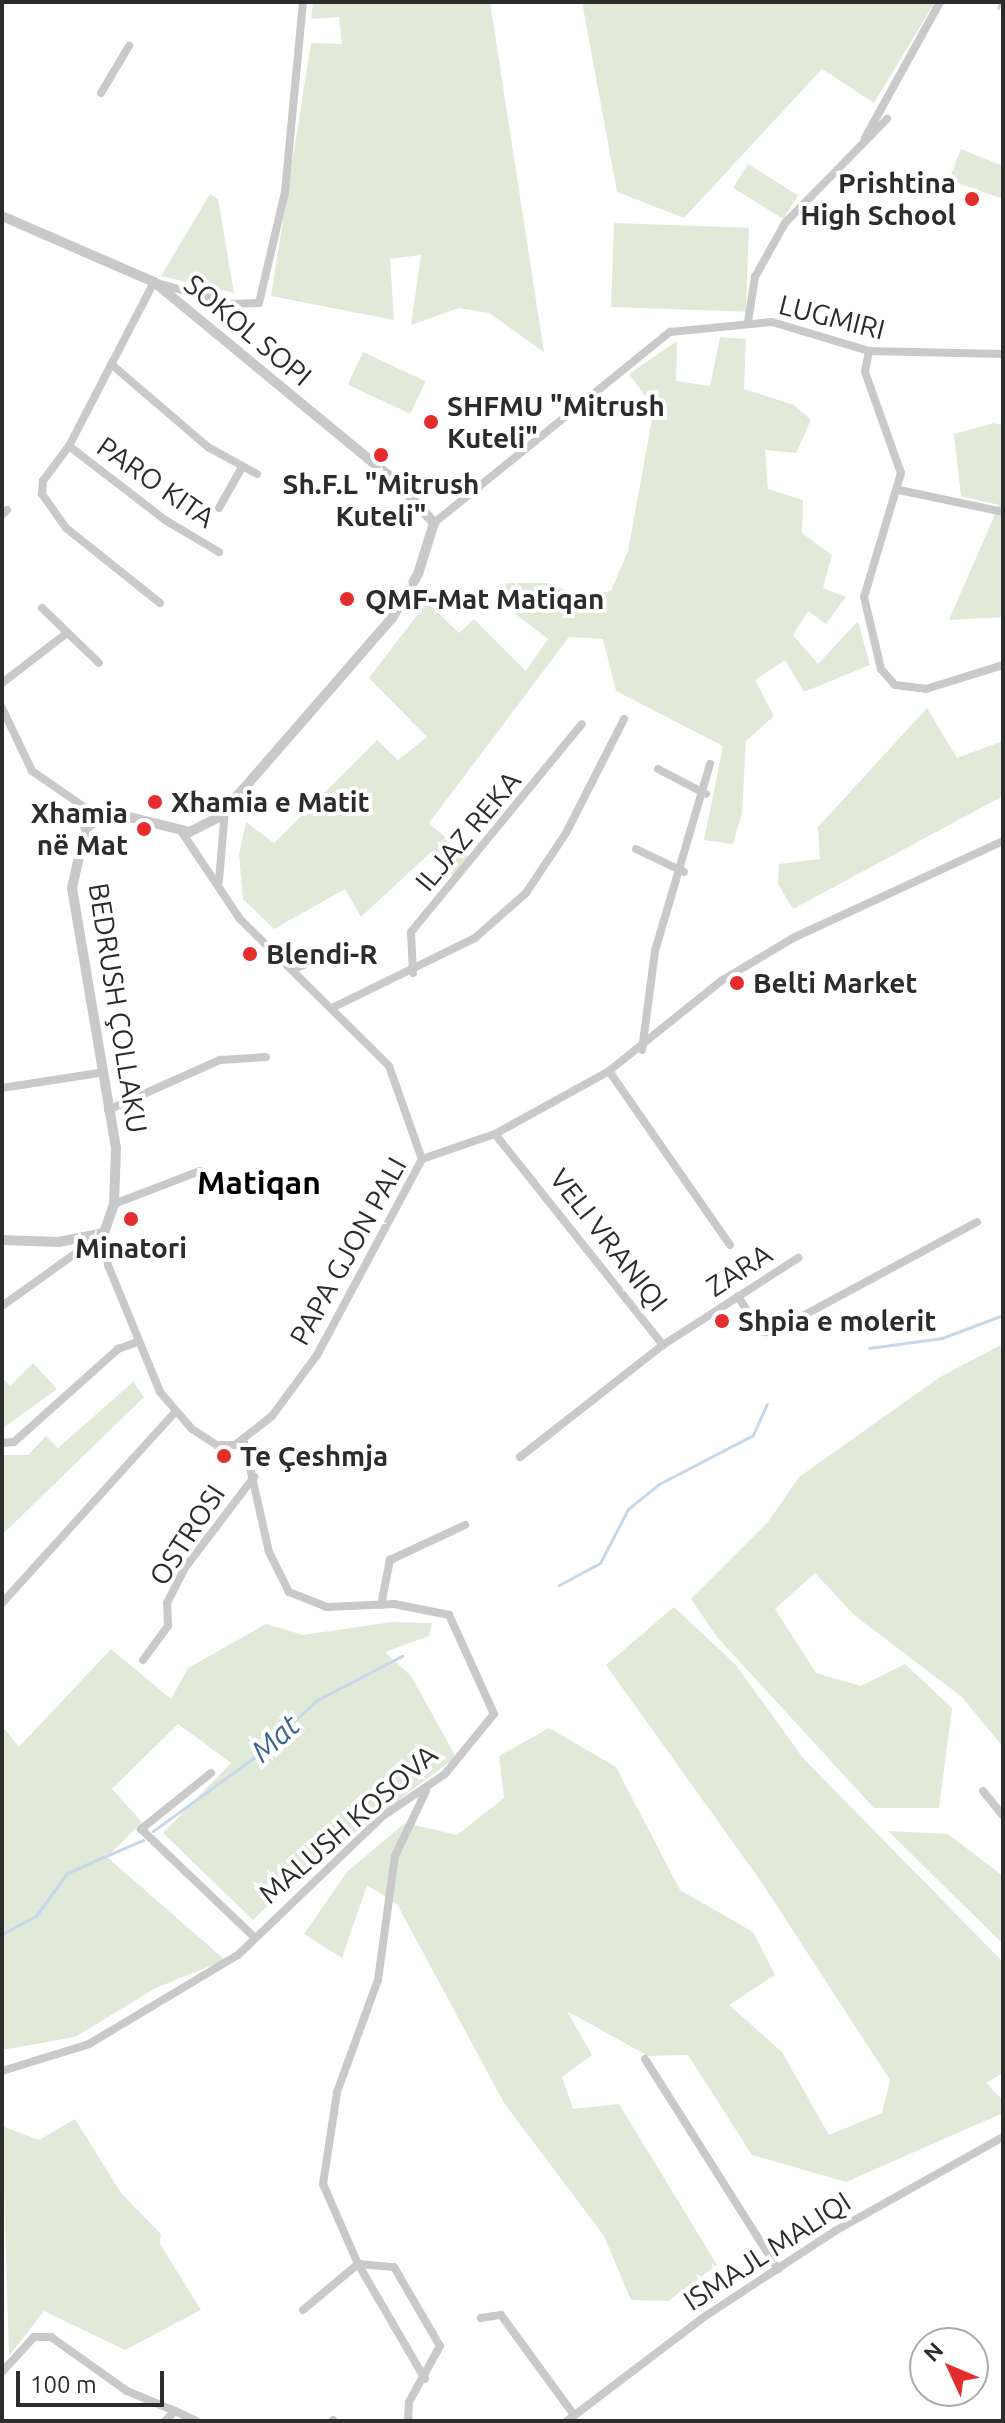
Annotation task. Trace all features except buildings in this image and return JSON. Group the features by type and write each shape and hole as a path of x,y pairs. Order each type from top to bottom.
{"street":[{"path":"160,603 66,528 42,494 43,481 69,446 154,282 230,304 259,303 285,192 303,2"},
{"path":"865,139 940,2"},
{"path":"101,93 129,46"},
{"path":"748,322 766,252 800,204 887,119"},
{"name":"SOKOL SOPI","path":"2,216 154,282 408,492 434,523"},
{"name":"LUGMIRI","path":"434,523 470,501 651,341 682,328 748,322 789,324 869,351 1003,354"},
{"path":"869,351 865,372 898,463 899,490 864,597 881,669 895,685 926,689 1003,665"},
{"path":"111,364 241,469 257,474"},
{"name":"PARO KITA","path":"69,446 165,520 219,552"},
{"path":"219,508 241,469"},
{"path":"899,490 1003,512"},
{"path":"2,708 5,721 38,778 96,815 181,831 200,830 225,810 392,618 421,566 434,523"},
{"path":"42,608 99,663"},
{"path":"2,683 67,633"},
{"path":"332,1008 413,973 475,938 526,893 566,833 624,719"},
{"name":"ILJAZ REKA","path":"413,973 411,932 582,724"},
{"path":"642,1050 655,951 684,872 706,794 710,764"},
{"path":"658,769 706,794"},
{"path":"219,882 225,810"},
{"name":"BEDRUSH ÇOLLAKU","path":"96,815 75,848 72,881 99,1073 117,1158 114,1204 104,1233"},
{"path":"181,831 219,882 240,919 389,1066 422,1159"},
{"name":"PAPA GJON PALI","path":"244,1441 272,1416 346,1308 422,1159 495,1134 609,1071 642,1050 721,981 766,954 1003,841"},
{"path":"636,849 684,872"},
{"path":"292,970 344,947"},
{"path":"108,1110 220,1060 266,1057"},
{"path":"609,1071 730,1245"},
{"path":"2,1088 99,1073"},
{"name":"VELI VRANIQI","path":"495,1134 663,1345 520,1457"},
{"path":"114,1204 200,1171"},
{"path":"738,1296 759,1331 771,1333 977,1222"},
{"path":"104,1233 137,1342 175,1412 217,1445 244,1441"},
{"path":"2,1240 59,1242 104,1233"},
{"path":"2,1306 104,1233"},
{"name":"ZARA","path":"663,1345 798,1258"},
{"path":"2,1443 14,1442 118,1349 137,1342"},
{"path":"2,1603 175,1412"},
{"name":"MALUSH KOSOVA","path":"2,2071 89,2044 255,1938 383,1816 426,1790 494,1714 449,1615 381,1605 327,1607 289,1592 269,1552 244,1441"},
{"name":"OSTROSI","path":"143,1660 168,1626 167,1603 184,1569 254,1477"},
{"path":"381,1605 390,1560 465,1525"},
{"path":"211,1773 141,1829 255,1938"},
{"path":"425,2379 358,2264 323,2177 337,2092 378,1980 395,1856 426,1790"},
{"path":"983,1791 1003,1816"},
{"path":"645,2059 778,2269"},
{"name":"ISMAJL MALIQI","path":"571,2418 778,2269 1003,2137"},
{"path":"303,2310 358,2264 394,2267 438,2335 440,2355 409,2402 408,2421"},
{"path":"481,2318 501,2315 571,2418"},
{"path":"2,2372 34,2337 51,2337 127,2391 196,2421"},
{"path":"165,2421 175,2411"}],"green space":[{"path":"313,2 490,2 544,352 489,313 459,308 411,325 421,255 390,259 394,320 271,296 311,43 342,44 339,17 311,19"},
{"path":"582,2 935,2 874,103 822,69 684,218 617,192"},
{"path":"961,149 1003,166 1003,199 949,180"},
{"path":"748,164 798,195 783,219 733,188"},
{"path":"210,194 218,199 234,293 161,276"},
{"path":"614,223 749,228 746,312 611,307"},
{"path":"720,337 746,339 744,389 794,405 811,420 796,453 765,450 768,489 803,500 802,533 832,555 823,588 846,597 826,624 808,611 793,635 818,664 858,621 870,665 804,692 785,660 755,680 774,716 746,741 742,813 733,844 704,840 723,746 616,691 603,639 569,637 429,823 470,858 455,878 431,852 361,917 345,889 274,929 243,899 239,855 246,822 274,843 377,740 398,760 427,737 369,678 427,602 459,633 474,619 526,671 548,639 496,599 507,583 547,583 582,596 611,591 628,551 654,408 629,374 677,341 676,381 710,386"},
{"path":"363,352 426,381 410,414 348,385"},
{"path":"994,423 1003,425 1003,617 949,620 999,505 961,496 954,434"},
{"path":"927,708 957,758 1003,741 1003,796 793,909 778,884 779,864 820,859 818,827"},
{"path":"1003,1344 1003,1747 962,1697 854,1615 815,1573 775,1609 816,1673 861,1686 905,1664 952,1708 939,1808 874,1808 717,1637 691,1599 768,1522 799,1477 940,1377"},
{"path":"33,1363 57,1389 2,1429 2,1377 10,1386"},
{"path":"133,1382 144,1397 2,1535 2,1455 28,1455 46,1436 58,1448"},
{"path":"674,1607 736,1665 803,1758 1003,1962 1003,2073 986,2083 1003,2100 1003,2113 846,2182 752,2155 688,2055 648,2056 567,2011 592,2055 562,2077 573,2109 619,2104 717,2265 668,2301 631,2300 604,2236 504,2103 397,1904 367,1885 342,1958 304,1934 347,1872 405,1823 457,1835 504,1798 499,1756 549,1728 616,1767 680,1890 753,1932 775,1975 729,2005 782,2052 829,2135 882,2113 890,2080 762,1883 606,1665"},
{"path":"392,1622 432,1623 429,1636 385,1652 411,1676 456,1757 303,1872 253,1920 163,1833 231,1763 178,1724 112,1789 142,1822 107,1857 225,1960 156,1988 75,2037 2,2050 2,1726 19,1747 111,1649 171,1699 188,1668 266,1624 303,1635"},
{"path":"888,1831 948,1834 1003,1876 1003,1944"},
{"path":"75,2119 121,2193 161,2234 160,2244 201,2310 125,2350 44,2311 9,2356 2,2126 39,2140"}],"waterway":[{"path":"998,8 1001,2"},
{"name":"Mat","path":"869,1348 942,1338 1003,1315"},
{"name":"Mat","path":"559,1585 600,1563 628,1509 659,1484 753,1435 767,1404"},
{"name":"Mat","path":"153,1831 255,1757 317,1700 402,1656"},
{"name":"Mat","path":"2,1934 36,1916 67,1873 143,1840"}],"place":[{"name":"Prishtina High School","path":"972,199"},
{"name":"SHFMU \"Mitrush Kuteli\"","path":"431,422"},
{"name":"Sh.F.L \"Mitrush Kuteli\"","path":"381,455"},
{"name":"QMF-Mat Matiqan","path":"347,599"},
{"name":"Xhamia e Matit","path":"155,802"},
{"name":"Xhamia në Mat","path":"144,829"},
{"name":"Blendi-R","path":"250,954"},
{"name":"Belti Market","path":"737,983"},
{"name":"Minatori","path":"131,1219"},
{"name":"Shpia e molerit","path":"722,1321"},
{"name":"Te Çeshmja","path":"224,1456"}],"district":[{"name":"Matiqan","path":"259,1182"}]}
